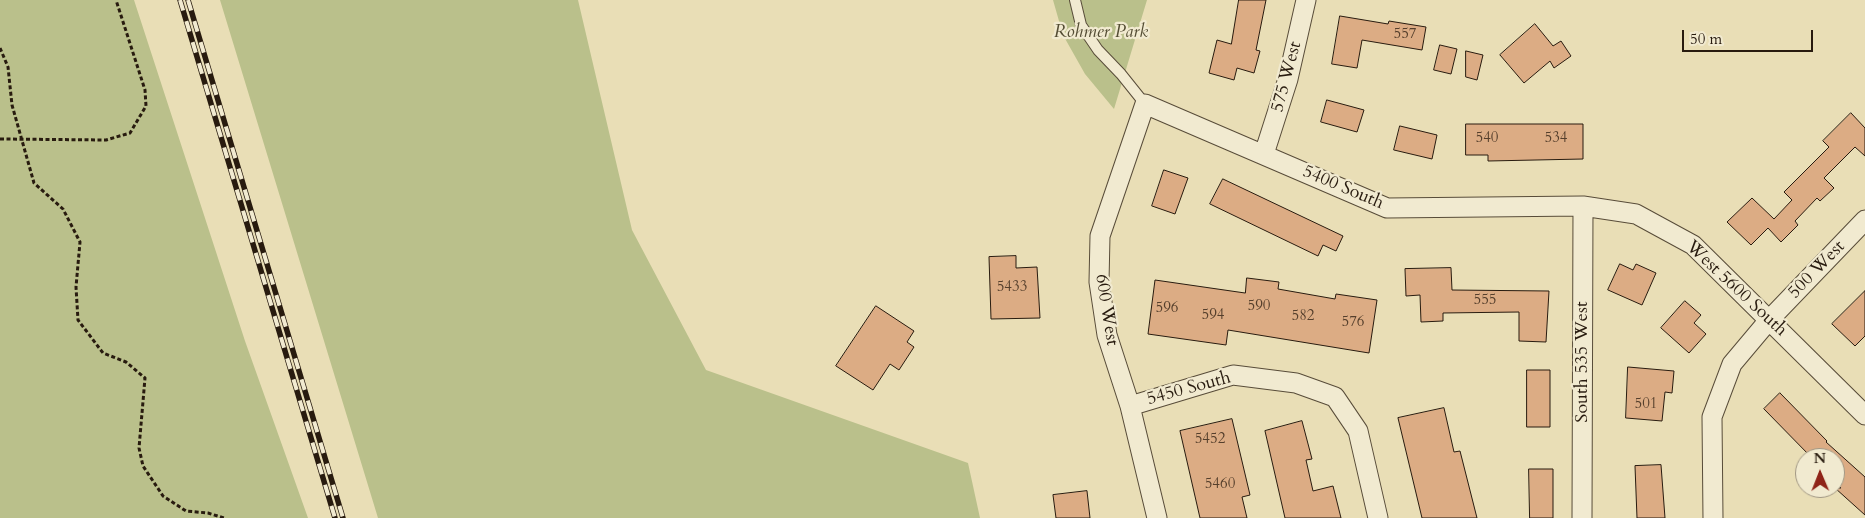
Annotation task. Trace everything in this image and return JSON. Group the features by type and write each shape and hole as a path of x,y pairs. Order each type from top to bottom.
{"street":[{"name":"575 West","path":"1264,154 1288,79 1306,0"},
{"name":"5400 South","path":"1145,104 1387,208 1583,206"},
{"name":"600 West","path":"1145,104 1100,236 1099,282 1107,335 1130,406 1157,518"},
{"name":"West 5600 South","path":"1583,206 1636,214 1693,245 1865,414"},
{"name":"South 535 West","path":"1582,518 1583,206"},
{"name":"500 West","path":"1713,518 1712,416 1732,364 1769,320 1865,220"},
{"name":"5450 South","path":"1130,406 1233,375 1296,383 1335,397 1358,431 1378,518"}],"lane":[{"path":"1075,0 1081,26 1098,50 1121,74 1145,104"}],"path":[{"path":"0,139 106,140 130,133 140,120 146,106 145,90 116,0"},
{"path":"0,48 8,67 12,104 34,183 62,208 80,242 76,287 78,320 103,352 126,362 144,378 138,448 143,466 163,496 186,512 208,513 224,518"}],"green space":[{"path":"0,0 134,0 245,341 308,518 0,518"},
{"path":"220,0 578,0 632,230 706,370 968,463 980,518 378,518"},
{"name":"Rohmer Park","path":"1053,0 1147,0 1114,109 1085,74 1063,35"}],"building":[{"path":"1239,0 1266,0 1256,50 1260,51 1254,73 1237,68 1234,80 1209,73 1217,40 1231,44"},
{"path":"1340,16 1388,24 1389,21 1426,27 1422,50 1362,40 1357,68 1332,64"},
{"path":"1535,24 1553,46 1561,41 1571,56 1554,68 1550,61 1524,83 1500,55"},
{"path":"1440,45 1457,49 1451,74 1434,70"},
{"path":"1466,51 1483,55 1477,80 1466,77"},
{"path":"1327,100 1364,110 1357,132 1321,122"},
{"path":"1851,113 1865,128 1865,156 1855,147 1824,178 1834,188 1820,201 1817,198 1795,221 1798,225 1781,242 1768,228 1751,245 1727,222 1752,198 1774,219 1792,200 1784,192 1829,147 1823,141"},
{"path":"1466,124 1583,124 1583,159 1488,161 1488,155 1466,155"},
{"path":"1400,126 1437,135 1432,159 1394,150"},
{"path":"1164,170 1188,178 1175,214 1152,206"},
{"path":"1223,179 1343,236 1336,251 1323,245 1318,256 1210,204"},
{"path":"1016,256 1016,268 1037,267 1040,318 991,319 989,257"},
{"path":"1620,264 1633,270 1636,264 1656,273 1642,305 1608,290"},
{"path":"1451,268 1452,290 1549,291 1546,342 1519,341 1519,312 1443,313 1443,321 1421,322 1420,295 1406,296 1405,269"},
{"path":"1247,278 1279,282 1278,289 1335,299 1336,294 1377,300 1369,353 1228,330 1226,345 1148,334 1155,280 1245,293"},
{"path":"1865,291 1865,336 1855,346 1832,324"},
{"path":"1685,301 1701,315 1694,323 1706,334 1689,353 1661,328"},
{"path":"876,306 914,331 907,342 914,347 899,370 890,364 873,390 836,366"},
{"path":"1628,367 1674,371 1672,393 1665,392 1662,421 1626,418"},
{"path":"1527,370 1550,370 1550,427 1527,427"},
{"path":"1780,393 1833,448 1802,448 1764,409"},
{"path":"1444,408 1454,452 1460,451 1477,518 1422,518 1398,418"},
{"path":"1232,419 1250,495 1242,497 1247,518 1200,518 1180,431"},
{"path":"1302,421 1312,459 1306,460 1313,491 1333,486 1341,518 1285,518 1265,431"},
{"path":"1845,459 1865,477 1865,515 1845,497"},
{"path":"1661,465 1665,518 1637,518 1635,466"},
{"path":"1529,469 1553,469 1553,518 1530,518"},
{"path":"1087,491 1090,518 1056,518 1053,495"}],"railway":[{"path":"180,0 335,518"},
{"path":"188,0 343,518"}]}
